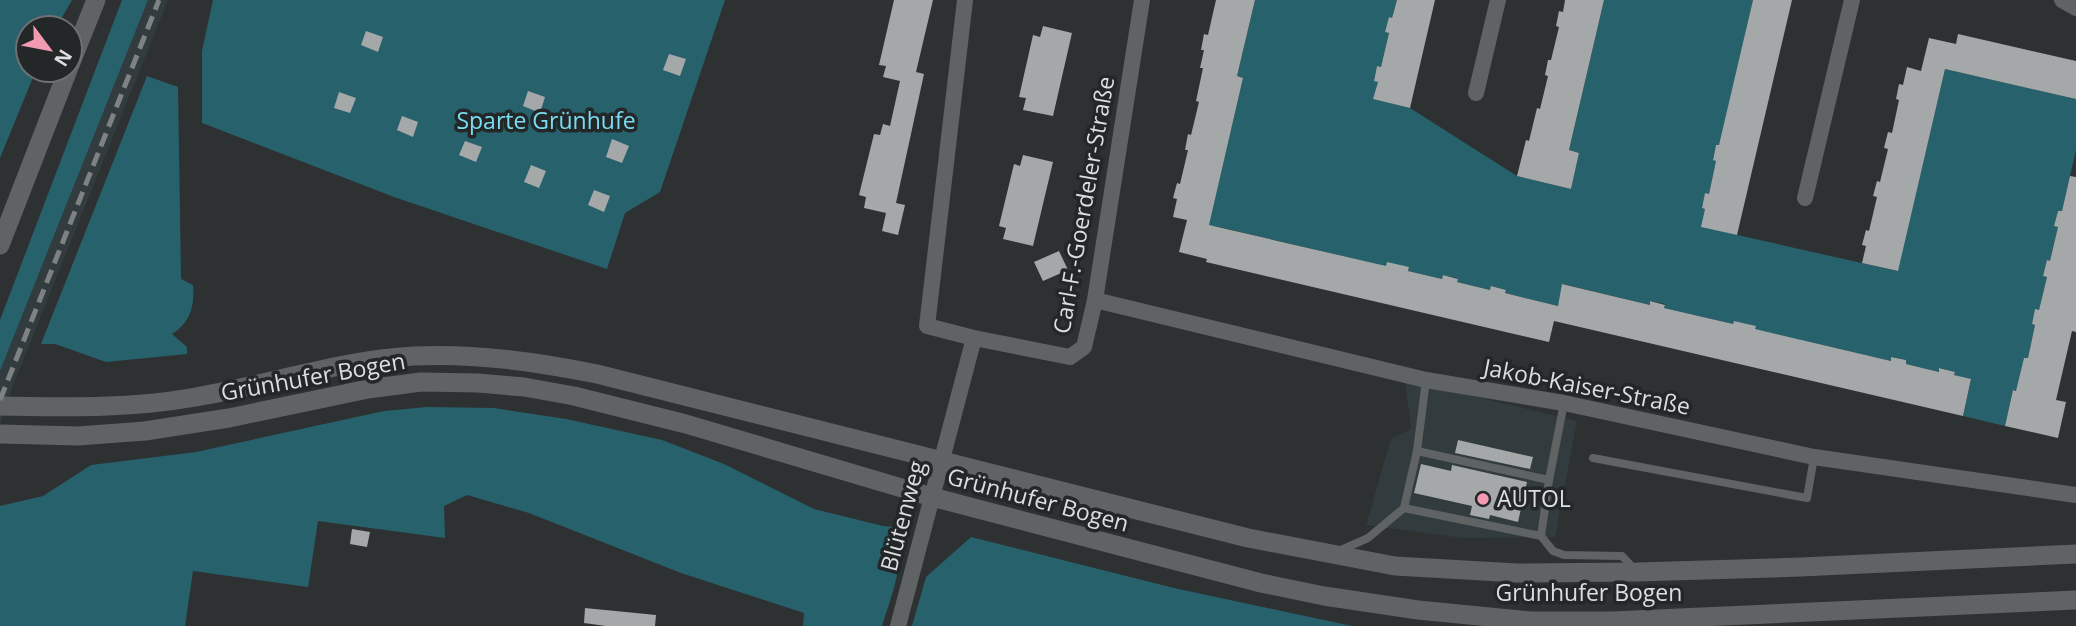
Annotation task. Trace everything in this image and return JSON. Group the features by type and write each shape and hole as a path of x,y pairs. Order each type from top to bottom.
{"main road":[{"path":"84,30 96,0"},
{"path":"0,245 63,84"},
{"name":"Grünhufer Bogen","path":"0,406 89,407 189,399 359,362 448,355 526,360 597,374 1248,538 1395,566 1517,573 1637,572 2076,554"},
{"name":"Grünhufer Bogen","path":"0,434 78,436 145,431 229,418 368,389 421,382 478,383 524,387 574,396 686,424 932,497 1261,583 1324,596 1487,617 1611,624 2076,600"}],"street":[{"name":"Carl-F.-Goerdeler-Straße","path":"965,0 926,326 1070,356 1084,346 1095,300 1142,0"},
{"path":"1476,93 1498,0"},
{"path":"1805,198 1852,0"},
{"path":"2062,0 2076,8"},
{"name":"Jakob-Kaiser-Straße","path":"1095,300 1426,380 1564,403 1814,457 2076,495"},
{"name":"Blütenweg","path":"898,626 974,338"}],"lane":[{"path":"1330,555 1368,538 1404,508 1417,451 1426,380"},
{"path":"1541,536 1564,403"},
{"path":"1417,451 1549,480"},
{"path":"1593,458 1807,498 1814,457"},
{"path":"1404,508 1541,536 1553,551 1564,555 1622,556 1637,572"}],"shaded area":[{"path":"148,0 168,0 14,383 0,425 0,371"},
{"path":"1405,380 1577,421 1555,537 1463,538 1366,525 1391,439 1411,429"}],"green space":[{"path":"0,0 72,0 64,14 14,14 14,84 30,84 0,158"},
{"path":"122,0 148,0 0,371 0,320"},
{"name":"Sparte Grünhufe","path":"213,0 725,0 660,192 625,213 607,269 394,197 202,123 202,51"},
{"path":"1255,0 1397,0 1385,32 1389,33 1381,67 1377,66 1374,80 1378,82 1374,99 1410,108 1517,176 1571,189 1579,153 1569,150 1604,0 1753,0 1720,145 1716,145 1713,159 1716,161 1709,194 1705,194 1702,208 1705,209 1702,227 1897,271 1945,69 2076,99 2076,150 2062,211 2058,211 2055,222 2058,227 2050,261 2047,261 2043,276 2047,277 2039,310 2035,310 2032,324 2035,325 2028,358 2024,358 2020,391 2013,390 2005,426 1963,416 1971,380 1940,368 1939,372 1906,364 1906,360 1892,357 1891,361 1769,333 1754,333 1755,326 1734,321 1733,324 1664,308 1665,304 1651,301 1650,305 1563,284 1558,306 1505,293 1506,290 1492,286 1490,290 1457,282 1457,278 1443,275 1442,279 1408,271 1409,267 1385,270 1372,263 1215,226 1207,232 1243,78 1237,76"},
{"path":"147,76 178,87 181,279 193,285 193,293 192,307 187,319 172,334 187,347 187,354 106,362 55,344 41,344"},
{"path":"427,407 494,408 566,419 662,440 724,464 814,509 894,527 900,549 899,562 894,590 882,626 803,626 804,613 681,573 529,513 467,495 444,506 445,538 318,521 308,587 193,571 185,626 0,626 0,506 43,496 91,465 196,452 384,411"},
{"path":"971,537 1174,588 1352,626 912,626 926,577"}],"building":[{"path":"894,0 933,0 916,72 924,74 896,203 905,205 898,235 882,231 886,213 864,208 866,197 859,195 874,134 880,135 883,124 890,126 900,81 883,77 886,66 879,65"},
{"path":"1216,0 1255,0 1237,76 1243,78 1209,225 1386,266 1387,262 1409,267 1408,271 1442,279 1443,275 1458,279 1457,282 1490,290 1491,286 1506,290 1505,293 1558,306 1562,284 1650,305 1650,301 1665,305 1664,308 1733,324 1734,321 1756,326 1755,329 1891,361 1891,357 1906,360 1906,364 1939,372 1939,368 1955,372 1954,375 1971,379 1963,416 1554,321 1549,342 1206,262 1207,259 1179,252 1187,220 1173,217 1177,199 1173,198 1177,183 1180,184 1188,150 1185,150 1188,134 1191,135 1199,102 1196,101 1203,68 1200,68 1204,50 1201,50 1204,34 1208,35"},
{"path":"1397,0 1435,0 1410,108 1373,99 1378,82 1374,81 1377,66 1381,67 1389,33 1385,32"},
{"path":"1565,0 1604,0 1569,150 1579,153 1571,189 1517,176 1526,140 1529,141 1537,108 1540,109 1548,76 1545,75 1548,60 1551,60 1559,27 1556,26 1559,11 1563,12"},
{"path":"1753,0 1792,0 1737,235 1701,227 1705,209 1702,208 1705,193 1709,194 1716,161 1713,160 1716,145 1719,145"},
{"path":"1043,26 1072,33 1053,116 1023,110 1026,98 1019,97 1033,35 1040,37"},
{"path":"366,31 383,37 378,52 361,45"},
{"path":"1958,34 2076,61 2076,99 1945,69 1898,271 1862,263 1866,246 1862,245 1866,230 1869,231 1877,197 1873,196 1877,181 1880,182 1888,149 1884,148 1888,132 1892,133 1899,100 1896,99 1899,84 1903,85 1907,67 1921,71 1929,38 1956,44"},
{"path":"669,54 686,59 680,76 663,70"},
{"path":"528,91 545,97 540,113 523,106"},
{"path":"339,92 356,98 350,113 334,108"},
{"path":"402,116 418,122 413,137 397,130"},
{"path":"612,139 629,146 622,163 606,157"},
{"path":"465,141 482,147 476,162 459,155"},
{"path":"1023,155 1053,162 1033,246 1003,239 1006,228 999,226 1014,164 1020,166"},
{"path":"531,165 546,171 539,188 524,182"},
{"path":"2070,176 2076,177 2076,332 2072,331 2056,400 2066,402 2058,438 2005,426 2013,390 2016,391 2024,358 2028,358 2035,325 2032,324 2035,309 2039,310 2047,277 2043,276 2047,260 2050,261 2058,227 2054,226 2058,211 2062,211"},
{"path":"594,190 610,196 604,212 588,205"},
{"path":"1059,251 1068,270 1043,281 1034,262"},
{"path":"1458,440 1533,457 1530,469 1455,453"},
{"name":"AUTOL","path":"1421,464 1451,471 1452,465 1527,482 1518,522 1490,515 1489,519 1470,515 1472,506 1414,493"},
{"path":"352,529 370,532 367,547 350,544"},
{"path":"585,608 656,615 655,626 584,623"}],"railway":[{"path":"0,400 159,0"}],"place":[{"name":"AUTOL","path":"1483,499"}]}
